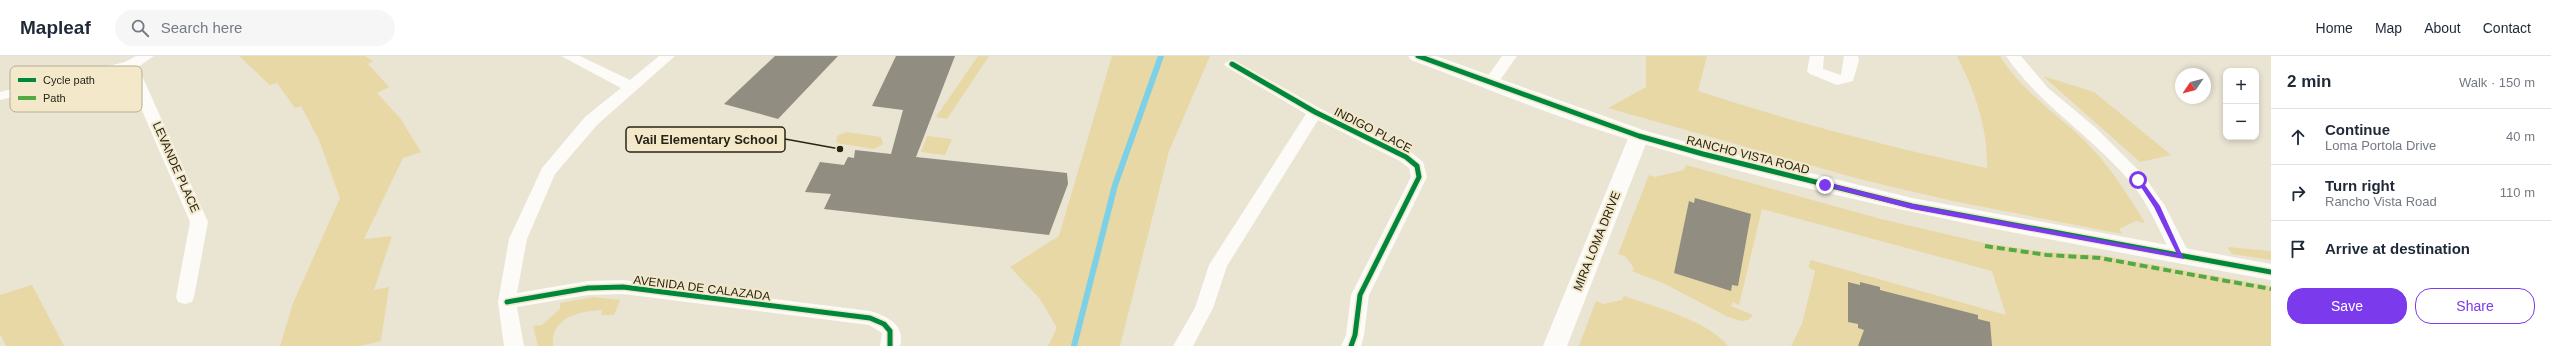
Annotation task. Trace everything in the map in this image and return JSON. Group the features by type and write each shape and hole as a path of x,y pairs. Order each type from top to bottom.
{"main road":[{"name":"RANCHO VISTA ROAD","path":"1418,56 1639,136 1912,206 2182,257 2271,272"}],"street":[{"path":"122,66 147,56"},
{"path":"568,56 631,86"},
{"path":"514,346 507,302 518,239 548,172 591,122 631,86 668,56"},
{"path":"1491,83 1510,56"},
{"path":"1817,56 1815,71 1837,80 1848,78 1852,60 1851,56"},
{"path":"2013,56 2043,91 2090,132 2138,180 2156,206 2182,257"},
{"name":"INDIGO PLACE","path":"1232,64 1315,112 1406,157 1417,166 1419,177 1360,295 1355,335 1351,346"},
{"name":"LEVANDE PLACE","path":"142,91 199,222 185,298"},
{"path":"2,96 10,94"},
{"path":"1183,346 1204,308 1218,265 1315,112"},
{"name":"MIRA LOMA DRIVE","path":"1555,346 1639,136"},
{"name":"AVENIDA DE CALAZADA","path":"507,302 588,288 623,288 870,318 884,322 890,338"}],"shaded area":[{"path":"239,56 365,56 373,61 368,64 389,87 377,93 400,118 421,152 403,158 364,239 392,236 374,290 389,287 381,341 360,346 280,346 293,303 340,198 319,140 301,106 295,108 277,83 270,85"},
{"path":"978,56 989,56 947,119 936,117"},
{"path":"1112,56 1210,56 1169,151 1120,346 1048,346 1057,328 1040,299 1010,267 1059,236"},
{"path":"1646,56 1707,56 1698,91 1841,133 1987,168 1987,153 1983,124 1975,97 1957,56 2000,56 2018,80 2039,101 2084,140 2102,159 2145,223 2136,221 2119,229 2122,234 1953,201 1863,180 1608,108 1646,87"},
{"path":"2043,76 2094,92 2171,155 2140,162"},
{"path":"847,132 881,137 883,144 874,149 836,143 837,136"},
{"path":"927,136 952,139 945,155 921,152"},
{"path":"1686,165 1881,219 1984,243 2046,252 2099,255 2271,286 2271,346 1791,346 1802,324 1815,271 1808,267 1811,260 2006,315 1992,271 1762,209 1739,305 1733,302 1731,306 1753,315 1748,320 1741,321 1728,317 1665,284 1632,271 1634,268 1625,256 1618,254 1649,175 1655,177 1684,170"},
{"path":"2227,247 2271,251 2271,260 2232,254"},
{"path":"32,285 64,346 6,346 0,334 0,295"},
{"path":"1624,296 1680,315 1707,329 1719,337 1728,346 1579,346 1596,301 1604,304 1622,300"},
{"path":"593,297 620,300 614,315 601,315 602,310 576,314 561,322 556,328 553,336 553,346 538,346 533,326 542,325 560,309 560,303"}],"building":[{"path":"775,56 838,56 778,119 724,104"},
{"path":"896,56 955,56 916,157 1067,173 1068,184 1049,235 824,209 831,194 805,192 820,162 844,165 848,157 854,158 855,150 891,154 903,110 872,106"},
{"path":"1695,198 1751,214 1738,286 1732,285 1731,291 1674,273 1689,201 1694,203"},
{"path":"1848,282 1860,285 1860,282 1880,287 1880,290 1978,315 1978,319 1990,322 1992,346 1858,346 1864,330 1858,328 1858,324 1848,322"}],"waterway":[{"path":"1074,346 1115,185 1161,56"}],"marked path":[{"path":"1985,246 2047,255 2100,258 2271,289"}],"cycle path":[{"path":"1418,56 1639,136 1703,154 1912,206 2271,272"},
{"path":"1232,64 1315,112 1406,157 1417,166 1419,177 1360,295 1355,335 1351,346"},
{"path":"507,302 588,288 623,287 870,318 884,324 888,328 892,335 890,346"}],"place":[{"name":"Vail Elementary School","path":"840,149"}],"route":[{"path":"1825,185 1912,206 2182,257 2173,236 2156,206 2138,180"}]}
